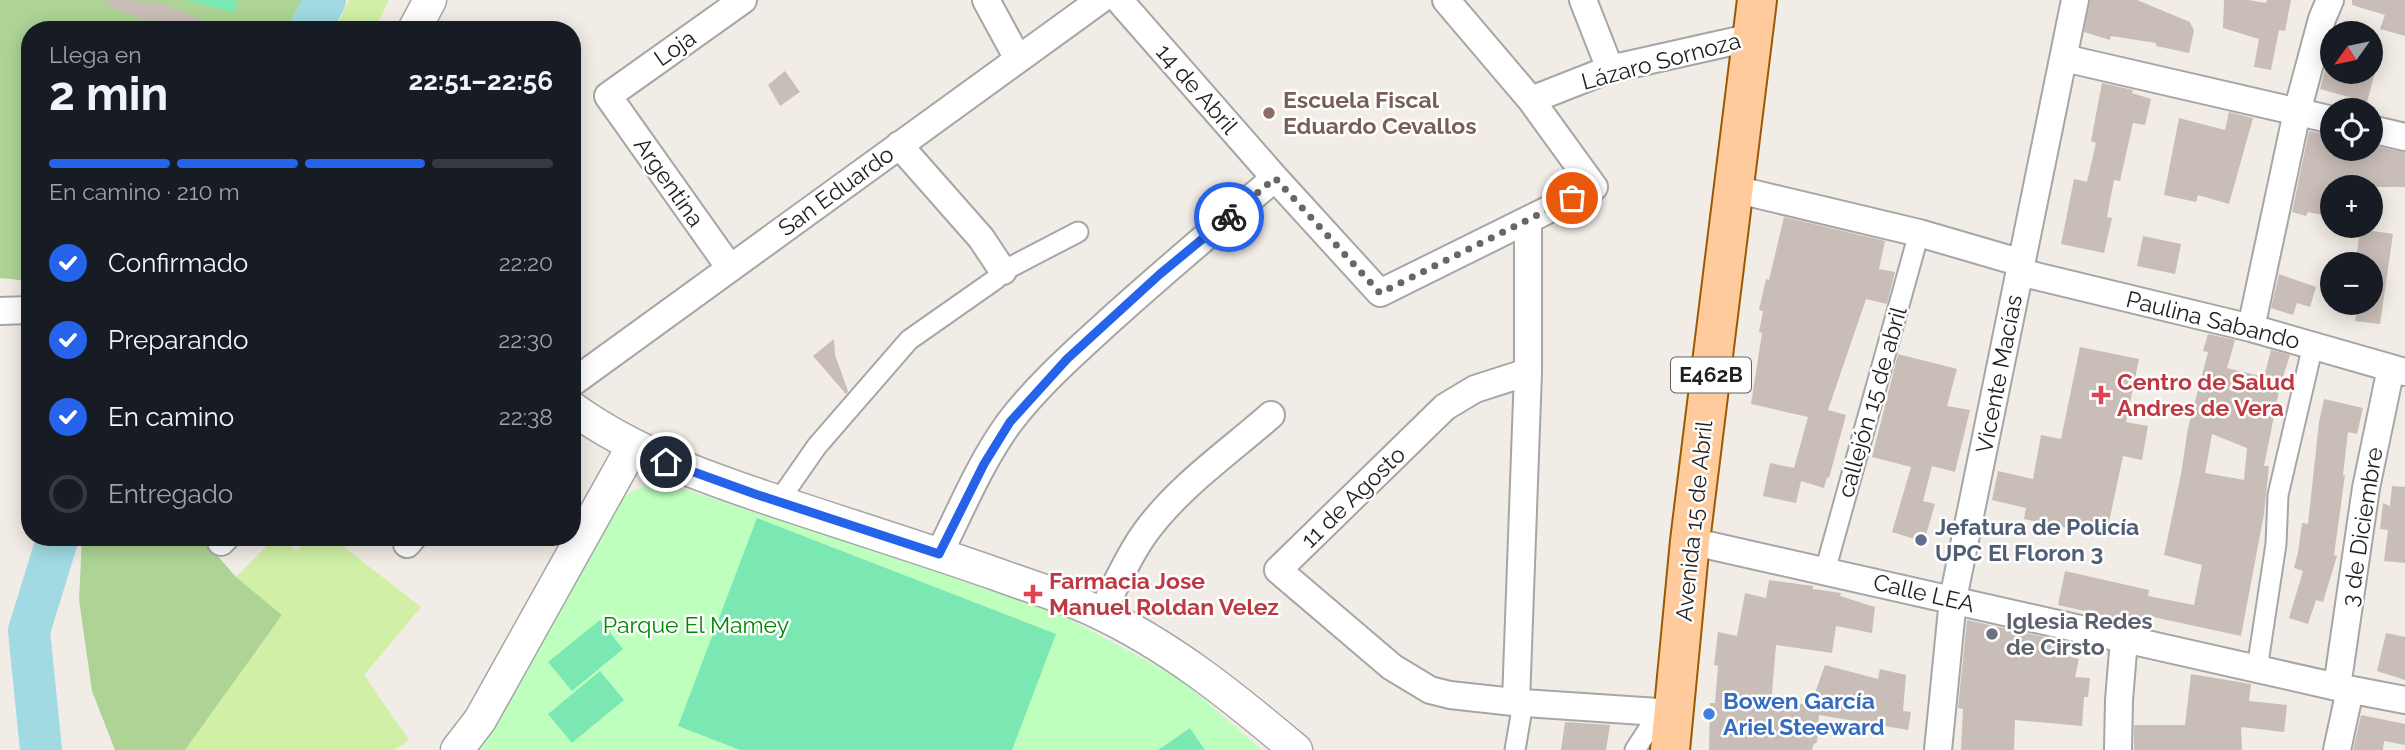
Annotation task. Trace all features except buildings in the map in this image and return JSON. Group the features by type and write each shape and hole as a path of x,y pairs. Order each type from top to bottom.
{"main road":[{"name":"Avenida 15 de Abril","path":"1668,725 1756,0"}],"street":[{"path":"419,21 430,0"},
{"name":"Loja","path":"608,96 743,0"},
{"path":"986,0 1018,60"},
{"name":"San Eduardo","path":"581,376 1100,0"},
{"name":"14 de Abril","path":"1119,0 1380,293 1528,220"},
{"path":"1446,0 1531,100 1594,187 1528,220 1528,372 1520,702 1515,750"},
{"path":"1583,0 1610,69"},
{"name":"Vicente Macías","path":"1938,750 1953,599 2075,0"},
{"path":"2251,328 2297,112 2322,19 2330,0"},
{"name":"Lázaro Sornoza","path":"1531,100 1610,69 1753,37"},
{"path":"2064,58 2320,117"},
{"name":"Argentina","path":"608,96 730,268"},
{"path":"2383,132 2405,137"},
{"path":"900,145 981,238 1003,271"},
{"path":"939,554 990,453 1010,422 1032,397 1067,359 1160,274 1275,178"},
{"name":"Paulina Sabando","path":"1734,189 1919,233 2021,267 2398,370"},
{"path":"778,502 817,446 909,340 996,279 1003,271 1077,232"},
{"name":"callejón 15 de abril","path":"1825,570 1919,233"},
{"path":"0,310 21,310"},
{"path":"2257,669 2276,544 2278,495 2313,345"},
{"name":"3 de Diciembre","path":"2337,750 2366,488 2398,370"},
{"name":"11 de Agosto","path":"1528,372 1475,389 1445,407 1278,570 1392,667 1413,681 1450,695 1520,702 1668,725"},
{"path":"581,414 633,446 707,477 939,554 1101,614 1140,634 1186,663 1296,750"},
{"path":"1101,614 1144,534 1161,513 1271,415"},
{"path":"581,539 633,446"},
{"name":"Calle LEA","path":"1690,541 2257,669 2405,699"},
{"path":"457,750 480,720 577,546"},
{"path":"2118,750 2124,639"},
{"path":"1635,750 1668,725"}],"green space":[{"path":"0,0 311,0 302,21 21,21 21,280 0,278"},
{"path":"186,0 237,0 234,13"},
{"path":"349,0 389,0 378,21 339,21"},
{"name":"Parque El Mamey","path":"659,484 677,487 884,554 1064,616 1180,679 1262,750 476,750 486,738 616,506 635,490"},
{"path":"757,518 1056,634 1012,750 740,750 678,726"},
{"path":"82,546 209,546 236,577 282,615 185,750 115,750 92,691 79,600"},
{"path":"267,546 290,546 296,551 302,546 343,546 421,607 364,675 409,740 394,750 185,750 282,615 236,577"},
{"path":"600,620 623,649 572,691 548,662"},
{"path":"600,671 624,700 572,743 548,714"},
{"path":"1190,728 1205,750 1158,750"}],"waterway":[{"path":"314,21 325,0"},
{"path":"41,750 29,631 55,546"}],"way so far":[{"path":"1229,217 1275,178 1380,293 1572,198"}],"place":[{"name":"Escuela Fiscal Eduardo Cevallos","path":"1269,113"},
{"name":"Centro de Salud Andres de Vera","path":"2101,395"},
{"name":"Jefatura de Policía UPC El Floron 3","path":"1921,540"},
{"name":"Farmacia Jose Manuel Roldan Velez","path":"1033,594"},
{"name":"Iglesia Redes de Cirsto","path":"1992,634"},
{"name":"Bowen García Ariel Steeward","path":"1709,714"}],"route":[{"path":"666,462 939,554 984,464 1010,422 1067,359 1160,274 1229,217"}]}
